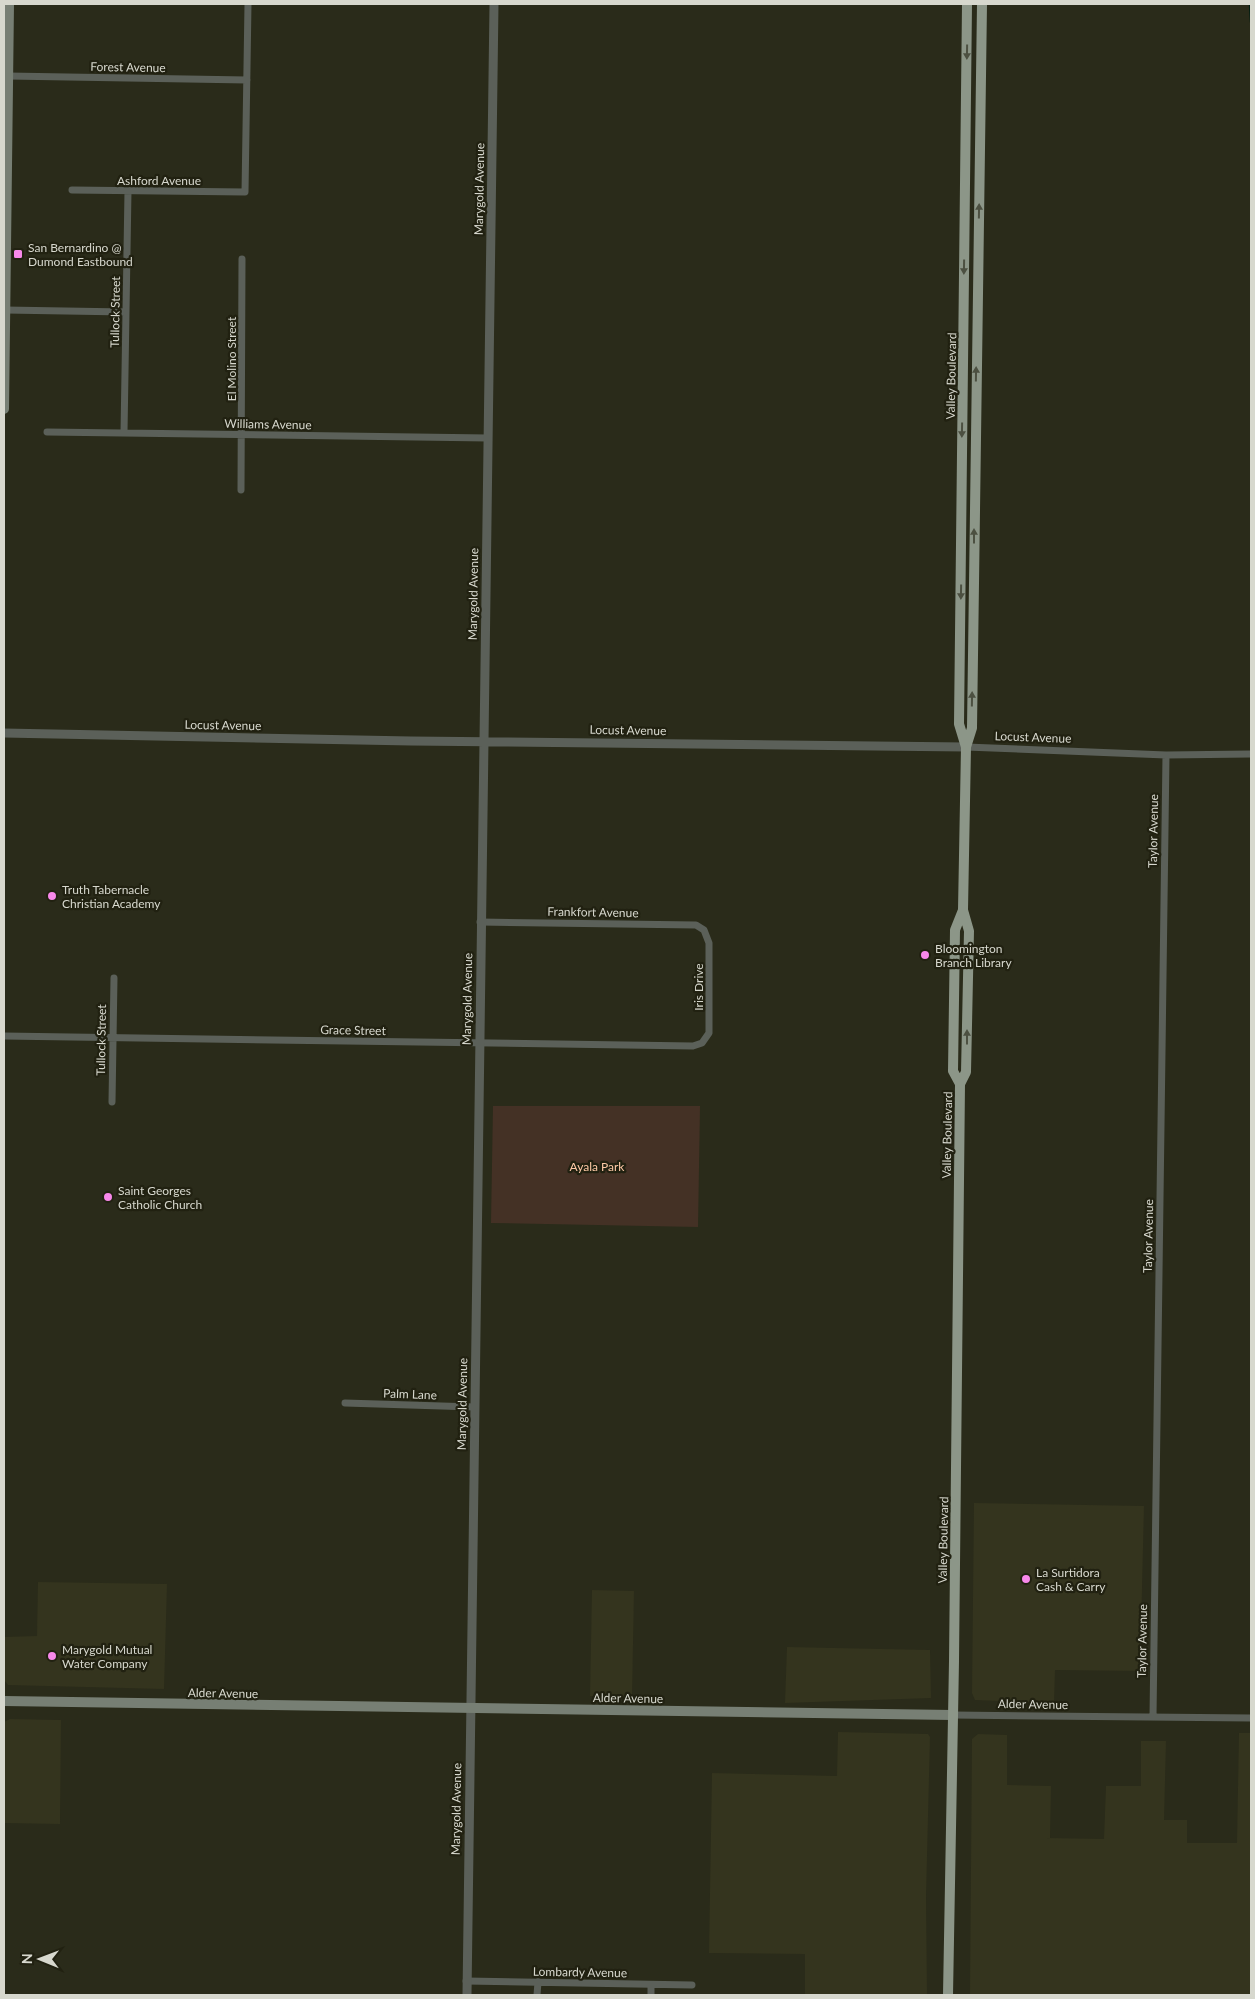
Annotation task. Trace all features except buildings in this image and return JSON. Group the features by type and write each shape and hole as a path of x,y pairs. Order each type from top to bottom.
{"main road":[{"path":"4,409 9,4"},
{"name":"Valley Boulevard","path":"966,747 959,724 967,4"},
{"name":"Valley Boulevard","path":"948,1995 960,1084 953,1072 954,976 955,930 963,910 966,747 972,728 982,4"},
{"name":"Alder Avenue","path":"4,1701 953,1715"}],"street":[{"path":"247,80 248,4"},
{"name":"Marygold Avenue","path":"467,1995 480,922 494,4"},
{"name":"Forest Avenue","path":"8,76 247,80"},
{"name":"Ashford Avenue","path":"72,190 245,192 247,80"},
{"name":"Tullock Street","path":"124,433 128,191"},
{"name":"El Molino Street","path":"241,490 242,259"},
{"path":"5,310 126,312"},
{"name":"Williams Avenue","path":"47,432 488,438"},
{"name":"Locust Avenue","path":"4,733 966,747 1166,755 1251,754"},
{"name":"Taylor Avenue","path":"1152,1717 1166,755"},
{"name":"Frankfort Avenue","path":"480,922 686,924 696,925 704,930"},
{"name":"Iris Drive","path":"702,1043 709,1033 709,943 704,930"},
{"name":"Tullock Street","path":"112,1102 114,978"},
{"name":"Grace Street","path":"4,1036 693,1046 702,1043"},
{"name":"Palm Lane","path":"345,1403 474,1408"},
{"name":"Alder Avenue","path":"953,1715 1251,1718"},
{"name":"Lombardy Avenue","path":"466,1981 692,1985"},
{"path":"538,1982 538,1995"},
{"path":"651,1985 651,1995"}],"shaded area":[{"path":"974,1503 1144,1506 1140,1671 1055,1670 1054,1703 975,1700 972,1693"},
{"path":"38,1582 167,1584 164,1689 8,1685 4,1680 4,1637 37,1636"},
{"path":"592,1590 634,1591 632,1697 590,1696"},
{"path":"787,1647 930,1650 931,1698 785,1703"},
{"path":"10,1719 61,1720 60,1824 4,1823 4,1722"},
{"path":"838,1732 928,1734 930,1737 926,1897 927,1995 805,1995 805,1954 709,1953 712,1773 837,1776"},
{"path":"1239,1733 1251,1733 1251,1995 970,1995 972,1739 978,1734 1007,1735 1007,1785 1051,1786 1050,1838 1045,1838 1104,1839 1106,1786 1141,1786 1141,1741 1166,1741 1164,1820 1187,1820 1187,1843 1237,1843"}],"green space":[{"name":"Ayala Park","path":"493,1106 700,1106 698,1227 491,1223"}],"waterway":[{"path":"1250,4 1251,22"}],"place":[{"name":"San Bernardino @ Dumond Eastbound","path":"18,254"},
{"name":"Truth Tabernacle Christian Academy","path":"52,896"},
{"name":"Bloomington Branch Library","path":"925,955"},
{"name":"Saint Georges Catholic Church","path":"108,1197"},
{"name":"La Surtidora Cash & Carry","path":"1026,1579"},
{"name":"Marygold Mutual Water Company","path":"52,1656"}]}
